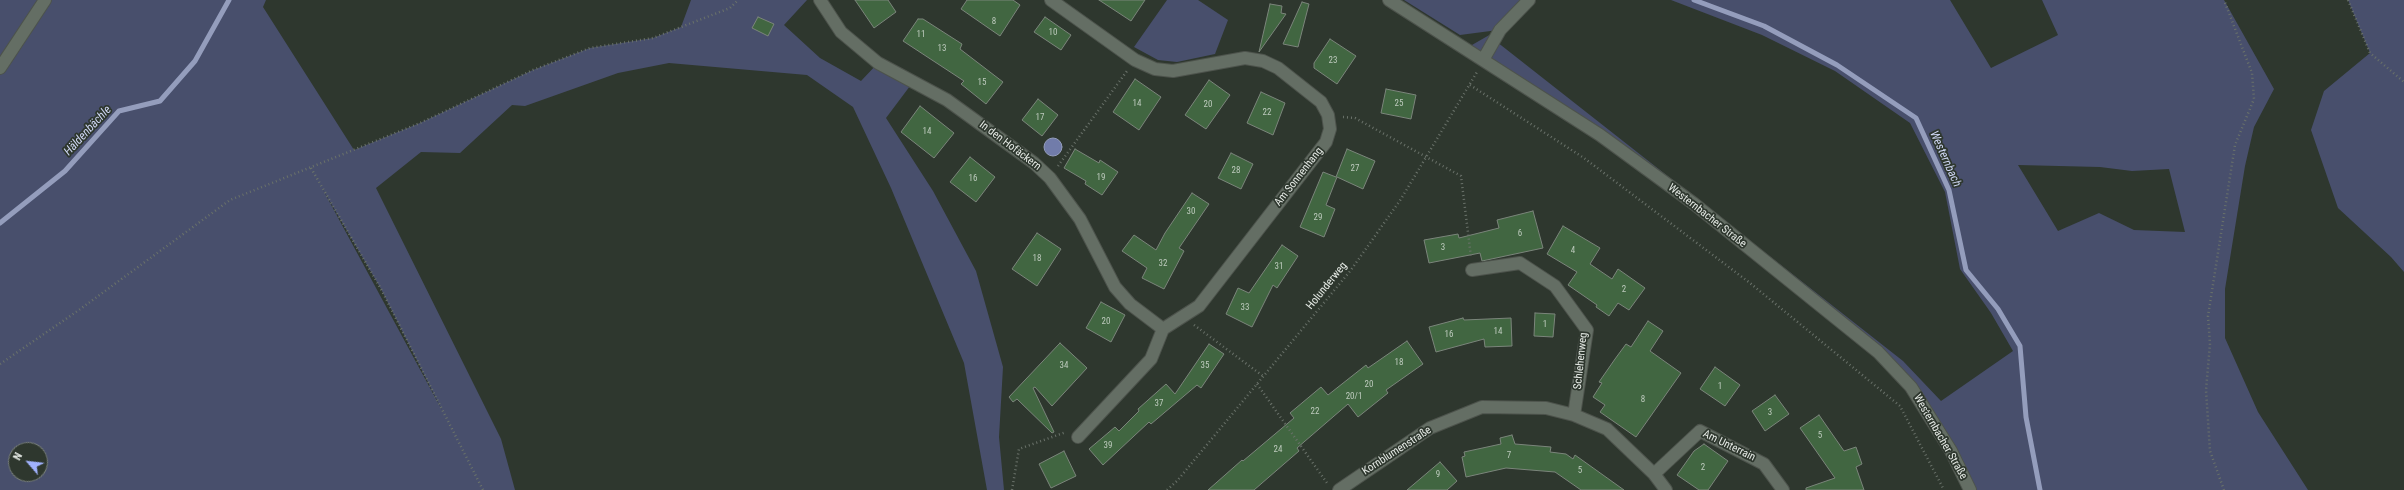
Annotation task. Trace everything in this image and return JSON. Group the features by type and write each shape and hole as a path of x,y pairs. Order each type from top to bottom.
{"street":[{"path":"0,68 45,0"},
{"name":"In den Hofäckern","path":"820,0 841,32 878,63 947,100 1034,163 1050,178 1080,219 1115,287 1130,304 1163,329"},
{"path":"1052,0 1135,60 1155,69 1173,71 1245,58 1263,61 1278,68 1321,102 1328,115"},
{"name":"Westernbacher Straße","path":"1389,0 1600,135 1693,203 1878,352 1911,387 1951,451 1970,490"},
{"path":"1483,60 1500,30 1528,0"},
{"name":"Am Sonnenhang","path":"1163,329 1199,306 1326,142 1330,129 1328,115"},
{"name":"Schlehenweg","path":"1472,270 1520,263 1555,286 1587,330 1574,415"},
{"path":"1078,437 1151,359 1163,329"},
{"name":"Kornblumenstraße","path":"1339,490 1430,428 1482,407 1546,408 1574,415 1607,429 1654,474 1666,490"},
{"name":"Am Unterrain","path":"1654,474 1700,431 1764,464 1783,490"}],"path":[{"path":"0,364 79,310 230,200 420,123 533,70 576,53 590,48 653,38 730,8 738,0"},
{"path":"2224,0 2252,73 2254,99 2235,145 2208,316 2210,344 2206,390 2210,451 2224,490"},
{"path":"2348,0 2370,54 2404,82"},
{"path":"1050,178 1135,60"},
{"name":"Holunderweg","path":"1167,490 1177,480 1351,270 1401,199 1470,85 1480,90 1590,163 1750,283 1900,406 1944,490"},
{"path":"1328,115 1355,118 1427,156 1461,176 1472,270"},
{"path":"311,168 381,289 483,490"},
{"path":"1182,316 1263,376"},
{"path":"1257,384 1328,484"},
{"path":"1012,490 1019,449 1065,431 1078,437"}],"shaded area":[{"path":"0,0 266,0 263,7 354,150 420,123 533,70 590,48 653,38 681,27 691,0 807,0 784,25 820,58 861,81 878,63 913,82 886,118 933,191 976,271 1003,367 999,437 1004,490 987,490 964,363 891,188 853,107 807,75 669,63 618,73 525,106 512,105 460,153 421,152 376,188 501,439 515,490 0,490","holes":["322,188 381,289 443,412"]},
{"path":"1167,0 1198,0 1228,20 1215,54 1177,62 1158,60 1134,47"},
{"path":"1404,0 1529,0 1497,42 1903,361 1941,401 2013,351 1991,313 1960,269 1945,192 1910,123 1835,71 1762,35 1671,0 1950,0 1991,68 2058,35 2042,0 2224,0 2274,89 2254,127 2245,166 2225,289 2225,338 2258,412 2308,490 1970,490 1911,387 1693,203 1465,49 1498,30 1460,35","holes":["2018,165 2100,167 2132,171 2169,169 2185,232 2134,230 2099,213 2058,231"]},
{"path":"2348,0 2404,0 2404,272 2391,257 2338,208 2311,130 2324,91 2370,53"},
{"path":"1053,138 1059,141 1062,147 1059,153 1053,156 1047,153 1044,147 1047,141"}],"building":[{"path":"855,0 888,0 896,12 874,28"},
{"path":"967,0 1013,0 1020,5 1000,36 961,9"},
{"path":"1099,0 1145,0 1131,21"},
{"path":"1302,2 1309,4 1298,47 1283,44"},
{"path":"1270,4 1282,6 1281,13 1286,14 1259,52"},
{"path":"758,17 774,24 768,36 752,28"},
{"path":"1045,17 1071,35 1061,50 1034,32"},
{"path":"918,19 923,19 962,44 960,49 1003,82 986,104 961,84 964,81 903,41"},
{"path":"1330,39 1356,56 1337,84 1314,68 1314,63"},
{"path":"1135,79 1161,97 1139,130 1113,112"},
{"path":"1209,80 1230,95 1206,129 1185,115"},
{"path":"1386,89 1416,95 1411,119 1381,113"},
{"path":"1261,92 1285,103 1273,135 1247,123"},
{"path":"1038,99 1058,115 1042,136 1022,120"},
{"path":"920,106 954,133 934,158 901,132"},
{"path":"1075,149 1099,163 1100,160 1118,172 1102,195 1085,184 1086,181 1064,168"},
{"path":"1347,149 1375,161 1363,189 1337,177 1326,205 1335,209 1324,237 1300,227 1323,172 1336,177"},
{"path":"1231,153 1253,164 1241,189 1218,178"},
{"path":"970,157 995,177 976,202 950,182"},
{"path":"1192,193 1209,204 1179,248 1184,251 1164,289 1142,278 1147,268 1122,251 1134,235 1156,250 1165,233"},
{"path":"1533,211 1543,248 1482,261 1480,253 1429,263 1424,240 1458,234 1459,238 1499,228 1497,220"},
{"path":"1563,226 1600,248 1590,264 1612,279 1618,269 1645,288 1629,310 1618,303 1609,316 1596,307 1597,305 1568,285 1577,272 1547,254"},
{"path":"1037,233 1061,249 1037,286 1012,269"},
{"path":"1282,245 1298,256 1277,288 1273,285 1252,327 1226,314 1238,288 1249,293"},
{"path":"1101,302 1125,315 1111,342 1086,328"},
{"path":"1535,313 1555,314 1553,337 1534,336"},
{"path":"1463,318 1464,320 1511,318 1512,346 1485,347 1484,339 1436,352 1429,327"},
{"path":"1648,321 1663,331 1650,351 1681,373 1636,437 1600,412 1605,405 1593,397 1602,383 1599,382 1615,359 1626,344 1631,347"},
{"path":"1407,341 1423,364 1386,390 1388,393 1358,417 1348,404 1297,448 1299,451 1254,490 1208,490 1294,418 1290,413 1321,387 1328,395 1366,365 1368,368"},
{"path":"1060,343 1087,368 1052,406 1035,387 1033,388 1054,432 1052,433 1017,399 1013,402 1009,397"},
{"path":"1209,344 1224,354 1201,388 1197,385 1151,424 1149,422 1103,465 1089,449 1115,427 1119,431 1139,411 1138,409 1166,384 1175,394"},
{"path":"1715,367 1740,385 1725,406 1700,389"},
{"path":"1775,395 1789,414 1765,431 1752,411"},
{"path":"1819,415 1844,451 1856,447 1862,464 1856,467 1864,490 1806,490 1806,488 1835,478 1800,428"},
{"path":"1512,435 1515,444 1551,447 1550,452 1566,454 1573,459 1575,455 1624,490 1581,490 1555,472 1506,468 1466,477 1462,457 1465,456 1464,452 1501,444 1500,438"},
{"path":"1704,444 1728,461 1708,490 1699,490 1677,475 1694,451"},
{"path":"1064,451 1076,476 1051,488 1039,464"},
{"path":"1440,462 1457,481 1447,490 1407,490"}],"waterway":[{"name":"Häldenbächle","path":"0,223 65,171 119,111 160,101 195,61 229,0"},
{"name":"Westernbach","path":"1694,0 1764,26 1837,65 1916,118 1949,190 1966,270 1998,309 2020,346 2026,417 2040,490"}]}
